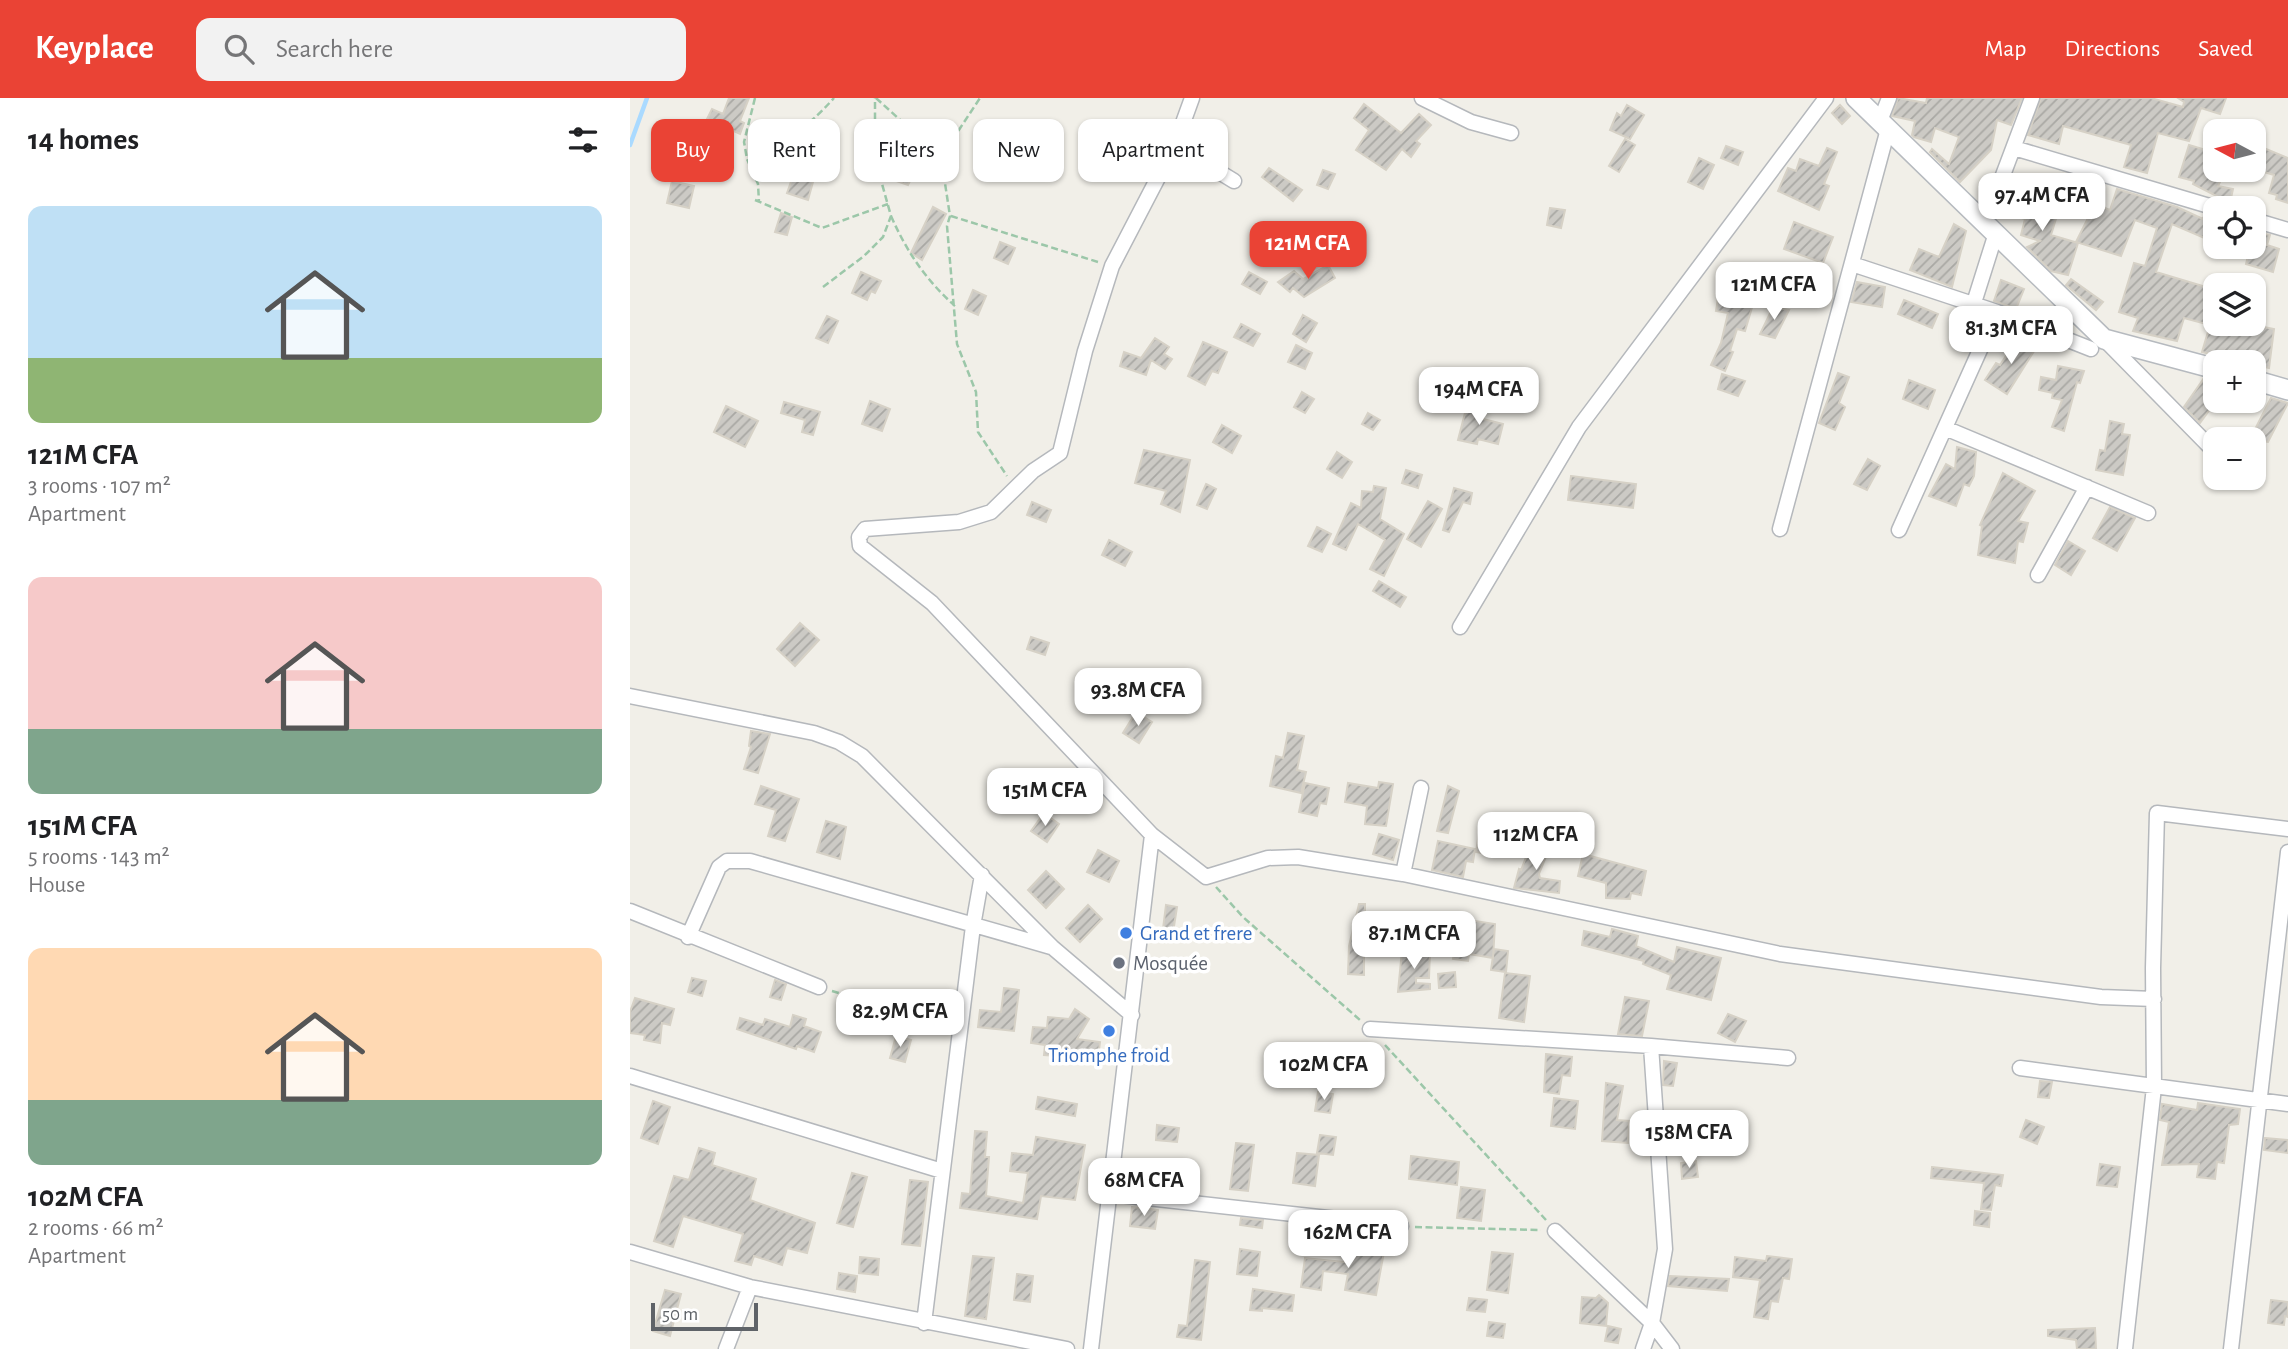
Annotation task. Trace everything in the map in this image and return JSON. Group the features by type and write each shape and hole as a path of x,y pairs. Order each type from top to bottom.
{"street":[{"path":"1184,119 1192,98"},
{"path":"1422,98 1471,122 1511,133"},
{"path":"1460,627 1579,427 1826,98"},
{"path":"1856,98 1990,228 2098,344 2203,441"},
{"path":"1780,529 1852,264 1889,98"},
{"path":"1972,306 1990,228 2032,98"},
{"path":"2014,148 2203,204"},
{"path":"1228,177 1234,181"},
{"path":"1156,182 1112,266 1085,351 1060,453 1033,471 991,512 959,522 865,528 859,537 860,546 932,603 1152,835 1206,877 1282,856 1403,874 1780,954 2101,996 2154,999"},
{"path":"2266,224 2288,230"},
{"path":"1852,264 1972,306 2098,344 2203,366"},
{"path":"1899,530 1997,312"},
{"path":"2266,384 2288,390"},
{"path":"1945,428 2148,513"},
{"path":"2038,575 2087,488"},
{"path":"630,695 814,733 839,742 862,756 1052,947 1132,1016"},
{"path":"1403,874 1421,788"},
{"path":"2125,1349 2154,1087 2158,813 2288,829"},
{"path":"1091,1349 1152,835"},
{"path":"2231,1349 2288,852"},
{"path":"688,937 719,867 727,861 750,861 1052,947"},
{"path":"924,1323 973,926 982,875"},
{"path":"630,911 688,937 819,987"},
{"path":"1370,1029 1651,1046 1788,1058"},
{"path":"1643,1349 1652,1322 1665,1249 1651,1046"},
{"path":"2020,1068 2288,1104"},
{"path":"630,1076 942,1171"},
{"path":"1111,1194 1401,1226"},
{"path":"1555,1231 1652,1322 1672,1349"},
{"path":"630,1252 750,1287 1067,1349"},
{"path":"726,1349 750,1287"}],"path":[{"path":"751,119 755,98"},
{"path":"816,119 834,98"},
{"path":"875,98 898,119"},
{"path":"875,98 875,159 891,216 907,252 931,284 955,306"},
{"path":"959,130 980,98"},
{"path":"748,134 744,142 748,159"},
{"path":"757,182 757,201 822,228 888,204"},
{"path":"945,182 950,216 947,226 957,344 976,392 978,432 1014,488"},
{"path":"822,287 864,256 883,237 891,216"},
{"path":"950,216 1112,266"},
{"path":"1206,877 1243,917 1370,1029 1555,1231"},
{"path":"819,987 961,1029"},
{"path":"1401,1226 1555,1231"}],"building":[{"path":"729,98 749,98 740,121 744,123 740,134 734,131 734,119 707,119 712,109 723,114"},
{"path":"1898,98 1926,103 1927,98 2022,98 2011,125 1997,120 1991,150 1960,182 1930,152 1932,149 1949,164 1959,137 1935,128 1931,142 1914,137 1912,135 1915,121 1892,116"},
{"path":"2041,98 2151,98 2183,107 2184,102 2178,98 2226,98 2220,114 2201,108 2189,141 2158,133 2147,173 2124,167 2131,145 2063,126 2059,144 2028,135"},
{"path":"1364,104 1401,133 1419,114 1431,125 1416,141 1420,144 1411,157 1402,149 1386,170 1356,150 1369,130 1354,118"},
{"path":"1627,105 1644,115 1630,139 1610,130 1617,113 1621,116"},
{"path":"1840,105 1850,116 1842,124 1832,113"},
{"path":"1625,139 1635,145 1619,172 1609,166"},
{"path":"2189,145 2203,149 2203,182 2220,182 2218,186 2233,189 2232,196 2216,196 2193,184 2194,181 2179,177"},
{"path":"1726,146 1743,152 1738,165 1721,158"},
{"path":"1827,148 1837,152 1824,184 1829,186 1819,210 1778,191 1788,168 1796,171 1800,159 1819,166"},
{"path":"2266,149 2288,158 2288,203 2269,193 2274,175 2266,173"},
{"path":"1699,158 1714,165 1703,189 1688,182"},
{"path":"1269,168 1302,190 1293,201 1262,177"},
{"path":"1323,170 1335,174 1328,189 1317,185"},
{"path":"2072,178 2090,185 2084,203 2065,196"},
{"path":"672,182 694,186 689,208 667,203"},
{"path":"791,182 813,182 808,200 787,193"},
{"path":"2117,189 2177,207 2203,219 2203,237 2172,224 2156,272 2203,286 2203,323 2184,318 2177,341 2133,331 2138,318 2119,312 2134,263 2145,266 2157,228 2135,220 2121,256 2076,242 2095,204 2110,210"},
{"path":"2007,193 2059,209 2051,235 2078,243 2068,275 2051,271 2027,247 2040,241 2021,235 2025,219 2000,211"},
{"path":"933,207 946,214 922,260 911,253"},
{"path":"1550,208 1565,210 1561,228 1547,225"},
{"path":"781,213 792,217 787,235 775,232"},
{"path":"1794,222 1833,237 1823,263 1784,249"},
{"path":"1954,224 1966,231 1952,287 1910,270 1919,249 1939,257"},
{"path":"2266,234 2270,235 2267,245 2279,249 2273,272 2246,264 2247,259 2266,259"},
{"path":"1000,242 1015,248 1008,264 994,258"},
{"path":"1328,265 1335,278 1304,297 1293,288 1290,292 1278,282 1294,271 1303,279"},
{"path":"861,272 881,281 875,293 871,291 867,300 852,293"},
{"path":"1249,272 1267,282 1260,294 1242,284"},
{"path":"2071,279 2103,302 2096,310 2066,285"},
{"path":"2001,280 2024,289 2016,309 1994,301"},
{"path":"1857,282 1885,287 1882,307 1851,302"},
{"path":"973,290 986,296 978,315 965,309"},
{"path":"1718,298 1753,304 1745,331 1737,329 1730,351 1733,352 1725,371 1711,365 1721,343 1728,313 1716,311"},
{"path":"1904,300 1938,314 1932,328 1898,314"},
{"path":"1773,307 1789,310 1775,338 1760,334"},
{"path":"1303,315 1317,323 1306,342 1293,334"},
{"path":"827,316 838,321 828,343 816,338"},
{"path":"1241,324 1260,334 1253,346 1234,337"},
{"path":"2266,327 2274,329 2269,368 2266,367 2266,350 2202,352 2207,336 2266,336"},
{"path":"2019,336 2036,348 2007,394 1985,380 1996,363 2000,365"},
{"path":"1155,338 1169,347 1164,354 1172,359 1165,369 1151,360 1146,375 1120,366 1124,352 1141,358"},
{"path":"1203,342 1227,352 1218,373 1212,371 1205,385 1188,376"},
{"path":"1296,345 1312,353 1305,369 1288,362"},
{"path":"2058,366 2084,371 2080,383 2077,382 2064,431 2052,427 2062,400 2052,398 2053,393 2039,390 2041,377 2056,380"},
{"path":"1838,373 1849,377 1839,403 1845,407 1835,430 1819,423"},
{"path":"1722,374 1745,381 1738,396 1718,389"},
{"path":"2203,379 2203,413 2207,413 2200,423 2184,407"},
{"path":"1909,380 1935,390 1928,409 1903,399"},
{"path":"1302,392 1314,399 1305,413 1294,407"},
{"path":"2271,398 2288,403 2268,442 2266,427 2256,427 2263,413 2266,413"},
{"path":"870,401 890,409 882,431 862,424"},
{"path":"784,402 820,412 813,435 802,432 805,420 781,413"},
{"path":"1467,405 1485,410 1483,419 1503,424 1498,444 1478,439 1477,444 1458,440"},
{"path":"726,406 758,421 745,447 714,432"},
{"path":"1368,413 1380,420 1373,430 1362,424"},
{"path":"2110,421 2124,424 2122,434 2130,435 2123,475 2096,470 2100,450 2105,451"},
{"path":"1222,425 1241,436 1232,453 1213,442"},
{"path":"1957,447 1976,452 1974,476 1969,486 1964,484 1956,506 1929,496 1946,464 1955,469"},
{"path":"1144,450 1190,460 1180,512 1161,504 1166,491 1135,483"},
{"path":"1337,452 1352,462 1342,478 1327,469"},
{"path":"1868,459 1880,466 1867,490 1854,484"},
{"path":"1406,470 1422,475 1418,488 1402,483"},
{"path":"2003,473 2035,491 2018,521 2028,523 2023,542 2018,541 2015,563 1978,555 1980,525"},
{"path":"1571,476 1636,484 1633,508 1568,500"},
{"path":"1206,484 1216,489 1207,509 1197,505"},
{"path":"1374,486 1386,488 1380,519 1404,534 1384,576 1370,569 1385,540 1358,524 1346,550 1333,544 1351,503 1361,508 1362,491 1373,492"},
{"path":"1454,488 1472,493 1470,504 1463,502 1449,532 1443,530"},
{"path":"1428,501 1442,509 1421,547 1407,539"},
{"path":"1032,502 1051,510 1046,522 1027,515"},
{"path":"2110,507 2135,518 2117,551 2093,538"},
{"path":"1317,527 1331,534 1322,552 1308,546"},
{"path":"1109,540 1132,552 1125,566 1102,555"},
{"path":"2068,541 2085,551 2071,575 2055,565"},
{"path":"1379,581 1406,597 1400,607 1373,591"},
{"path":"800,623 819,640 795,666 777,649"},
{"path":"1031,637 1049,643 1045,655 1027,649"},
{"path":"1136,712 1152,722 1139,743 1123,733"},
{"path":"751,731 770,734 758,773 744,769 751,747"},
{"path":"1288,733 1304,736 1297,770 1306,772 1301,793 1270,786 1276,756 1283,758"},
{"path":"1379,782 1393,784 1386,826 1365,824 1367,806 1345,802 1348,783 1378,788"},
{"path":"1305,783 1329,788 1326,804 1320,803 1317,816 1299,812"},
{"path":"761,786 799,799 785,841 768,836 776,810 755,804"},
{"path":"1448,786 1459,791 1448,833 1437,831"},
{"path":"1044,813 1059,824 1047,842 1031,831"},
{"path":"826,821 846,827 840,859 817,852"},
{"path":"1479,833 1495,836 1492,855 1476,852"},
{"path":"1379,834 1399,840 1393,860 1373,854"},
{"path":"1438,841 1475,849 1473,862 1466,861 1463,877 1432,870"},
{"path":"1532,842 1549,849 1539,874 1540,878 1560,881 1559,893 1514,888 1519,869 1521,870"},
{"path":"1098,850 1119,861 1109,882 1087,872"},
{"path":"1583,854 1646,871 1641,895 1631,893 1630,899 1606,898 1606,883 1578,876"},
{"path":"1046,871 1064,889 1046,908 1028,890"},
{"path":"1359,904 1365,904 1365,914 1383,918 1380,934 1364,931 1364,975 1348,974 1349,946"},
{"path":"1088,905 1102,919 1080,942 1066,928"},
{"path":"1166,905 1177,907 1172,939 1162,937"},
{"path":"1424,913 1495,924 1493,958 1469,954 1468,961 1453,959 1455,949 1422,947"},
{"path":"1612,929 1638,936 1636,946 1674,962 1677,947 1721,958 1711,1000 1667,989 1671,975 1643,964 1644,961 1582,945 1584,931 1610,937"},
{"path":"1494,949 1508,951 1506,972 1491,970"},
{"path":"1402,950 1430,952 1429,978 1416,978 1416,983 1430,984 1430,989 1398,992"},
{"path":"1455,972 1456,987 1439,988 1438,974"},
{"path":"1505,973 1530,976 1524,1022 1499,1018"},
{"path":"692,978 706,981 702,996 688,992"},
{"path":"775,980 786,984 781,1000 770,997"},
{"path":"1004,988 1019,990 1014,1031 978,1027 980,1010 1001,1012"},
{"path":"1625,997 1649,1001 1642,1036 1618,1034"},
{"path":"635,998 674,1009 670,1025 662,1023 660,1043 644,1040 645,1035 630,1033 630,1012"},
{"path":"1075,1009 1089,1019 1077,1039 1100,1042 1098,1058 1058,1053 1058,1056 1044,1055 1045,1045 1031,1043 1033,1027 1047,1028 1048,1017 1069,1019"},
{"path":"1728,1014 1746,1021 1735,1042 1718,1033"},
{"path":"793,1015 806,1019 804,1026 821,1032 814,1052 797,1046 796,1049 737,1029 740,1018 763,1025 765,1019 790,1027"},
{"path":"896,1036 911,1040 905,1062 890,1058"},
{"path":"1546,1054 1572,1057 1570,1076 1562,1075 1559,1094 1544,1092"},
{"path":"1664,1061 1677,1063 1673,1086 1663,1085"},
{"path":"2040,1081 2052,1082 2049,1098 2038,1097"},
{"path":"1606,1083 1623,1086 1617,1120 1629,1121 1628,1143 1602,1141"},
{"path":"1318,1092 1333,1094 1330,1113 1315,1111"},
{"path":"1038,1097 1077,1104 1075,1116 1036,1109"},
{"path":"1554,1098 1578,1101 1575,1129 1551,1126"},
{"path":"653,1101 670,1107 658,1144 641,1138"},
{"path":"2198,1103 2240,1109 2238,1124 2229,1125 2224,1163 2217,1162 2215,1179 2197,1177 2199,1164 2162,1165 2169,1122 2160,1120 2162,1104 2197,1110"},
{"path":"2026,1120 2044,1127 2037,1144 2020,1137"},
{"path":"1157,1125 1179,1128 1177,1142 1156,1140"},
{"path":"975,1131 987,1132 985,1157 989,1157 986,1196 1023,1203 1028,1173 1010,1171 1012,1153 1033,1155 1036,1137 1085,1145 1075,1200 1041,1196 1037,1219 960,1208 962,1193 970,1194"},
{"path":"1320,1135 1336,1137 1333,1155 1317,1153"},
{"path":"2265,1138 2288,1140 2288,1153 2264,1150"},
{"path":"1236,1143 1254,1145 1248,1191 1230,1189"},
{"path":"699,1148 715,1153 712,1165 756,1179 750,1200 815,1223 807,1253 787,1248 782,1265 754,1256 751,1265 735,1261 743,1234 683,1216 673,1247 654,1241 674,1176 689,1180"},
{"path":"1297,1153 1319,1155 1315,1186 1293,1183"},
{"path":"1411,1156 1459,1162 1457,1185 1409,1179"},
{"path":"1696,1161 1698,1177 1682,1179 1681,1163"},
{"path":"2100,1164 2120,1167 2117,1187 2097,1185"},
{"path":"1932,1167 2003,1175 2001,1186 1995,1185 1991,1210 1981,1209 1984,1183 1931,1178"},
{"path":"852,1173 867,1177 853,1227 837,1223"},
{"path":"910,1180 928,1182 920,1246 902,1244"},
{"path":"1461,1187 1485,1190 1481,1221 1457,1218"},
{"path":"1132,1207 1158,1210 1155,1229 1130,1226"},
{"path":"1975,1211 1990,1213 1989,1227 1974,1225"},
{"path":"1241,1218 1263,1220 1262,1228 1240,1225"},
{"path":"1346,1244 1384,1252 1376,1295 1345,1290 1348,1274 1323,1271 1321,1290 1301,1287 1305,1258 1344,1262"},
{"path":"1240,1249 1260,1252 1257,1276 1237,1274"},
{"path":"1492,1252 1513,1254 1508,1293 1487,1290"},
{"path":"973,1256 994,1258 986,1319 965,1316"},
{"path":"1767,1256 1792,1259 1789,1279 1783,1278 1778,1302 1771,1301 1768,1319 1754,1317 1760,1280 1733,1277 1735,1257 1766,1261"},
{"path":"860,1257 879,1259 878,1275 859,1273"},
{"path":"1195,1260 1210,1262 1201,1340 1177,1337 1179,1325 1187,1326"},
{"path":"839,1273 857,1276 855,1292 837,1289"},
{"path":"1017,1274 1033,1276 1030,1302 1014,1300"},
{"path":"1670,1276 1729,1279 1727,1291 1668,1286"},
{"path":"1253,1289 1294,1295 1292,1311 1262,1308 1262,1311 1250,1310"},
{"path":"665,1290 681,1294 670,1336 653,1331"},
{"path":"1599,1295 1608,1303 1606,1326 1580,1323 1582,1297 1596,1298"},
{"path":"1469,1298 1487,1300 1485,1312 1467,1310"},
{"path":"2271,1300 2288,1302 2288,1317 2285,1316 2284,1325 2268,1323"},
{"path":"1489,1322 1505,1324 1503,1338 1487,1336"},
{"path":"1608,1326 1621,1329 1618,1343 1605,1341"},
{"path":"2095,1328 2096,1349 2077,1349 2076,1340 2048,1336 2048,1330"}],"waterway":[{"path":"630,145 647,98"}],"place":[{"name":"Grand et frere","path":"1126,933"},
{"name":"Mosquée","path":"1119,963"},
{"name":"Triomphe froid","path":"1109,1031"}]}
